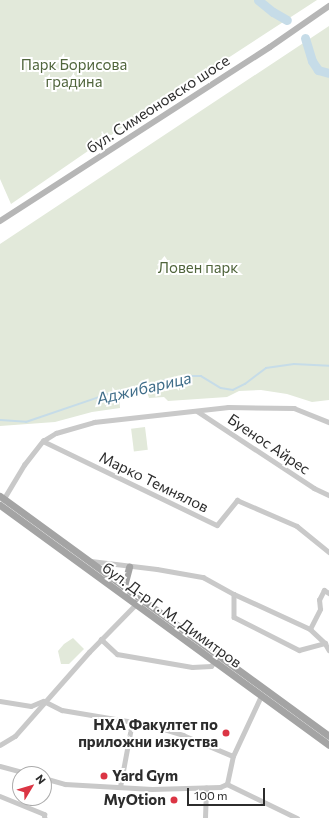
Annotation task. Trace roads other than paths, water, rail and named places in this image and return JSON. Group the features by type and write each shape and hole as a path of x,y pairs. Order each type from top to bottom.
{"main road":[{"name":"бул. Симеоновско шосе","path":"0,221 270,47 329,6"},
{"name":"бул. Д-р Г. М. Димитров","path":"1,501 124,586 329,736"},
{"name":"бул. Д-р Г. М. Димитров","path":"1,501 135,605 329,745"},
{"path":"124,586 129,567"}],"street":[{"path":"1,501 24,465 43,442 56,433 94,422 228,407 294,408 329,422"},
{"name":"Буенос Айрес","path":"197,411 314,488 329,495"},
{"name":"Марко Темнялов","path":"43,442 217,525 237,500 297,526 329,552"},
{"path":"89,561 129,567 157,569 203,577 234,594 310,629 325,643 329,650"},
{"path":"310,629 320,609 319,600 324,590 329,593"},
{"path":"234,594 234,617 299,650 325,643"},
{"path":"0,744 15,736 44,701 101,639 135,605"},
{"path":"101,639 117,654 192,667 211,666 214,662"},
{"path":"227,784 233,756 261,696"},
{"path":"0,701 32,706 44,701 62,710 151,725 183,735 233,756"},
{"path":"120,787 132,722"},
{"path":"0,766 12,769"},
{"path":"52,780 65,784 152,789 206,788 220,787 227,784 297,818"},
{"path":"205,818 206,788"},
{"path":"0,796 44,814 45,818"}],"waterway":[{"path":"258,0 273,12 287,20"},
{"path":"305,38 312,61 318,70 329,73"},
{"name":"Аджибарица","path":"0,420 26,422 117,391 159,388 164,381 181,380 191,376 201,376 221,388 233,390 245,384 266,368 294,364 329,366"}],"place":[{"name":"НХА Факултет по приложни изкуства","path":"226,733"},
{"name":"Yard Gym","path":"104,776"},
{"name":"MyOtion","path":"174,800"}],"park label":[{"name":"Парк Борисова градина","path":"74,72"},
{"name":"Ловен парк","path":"198,268"}]}
